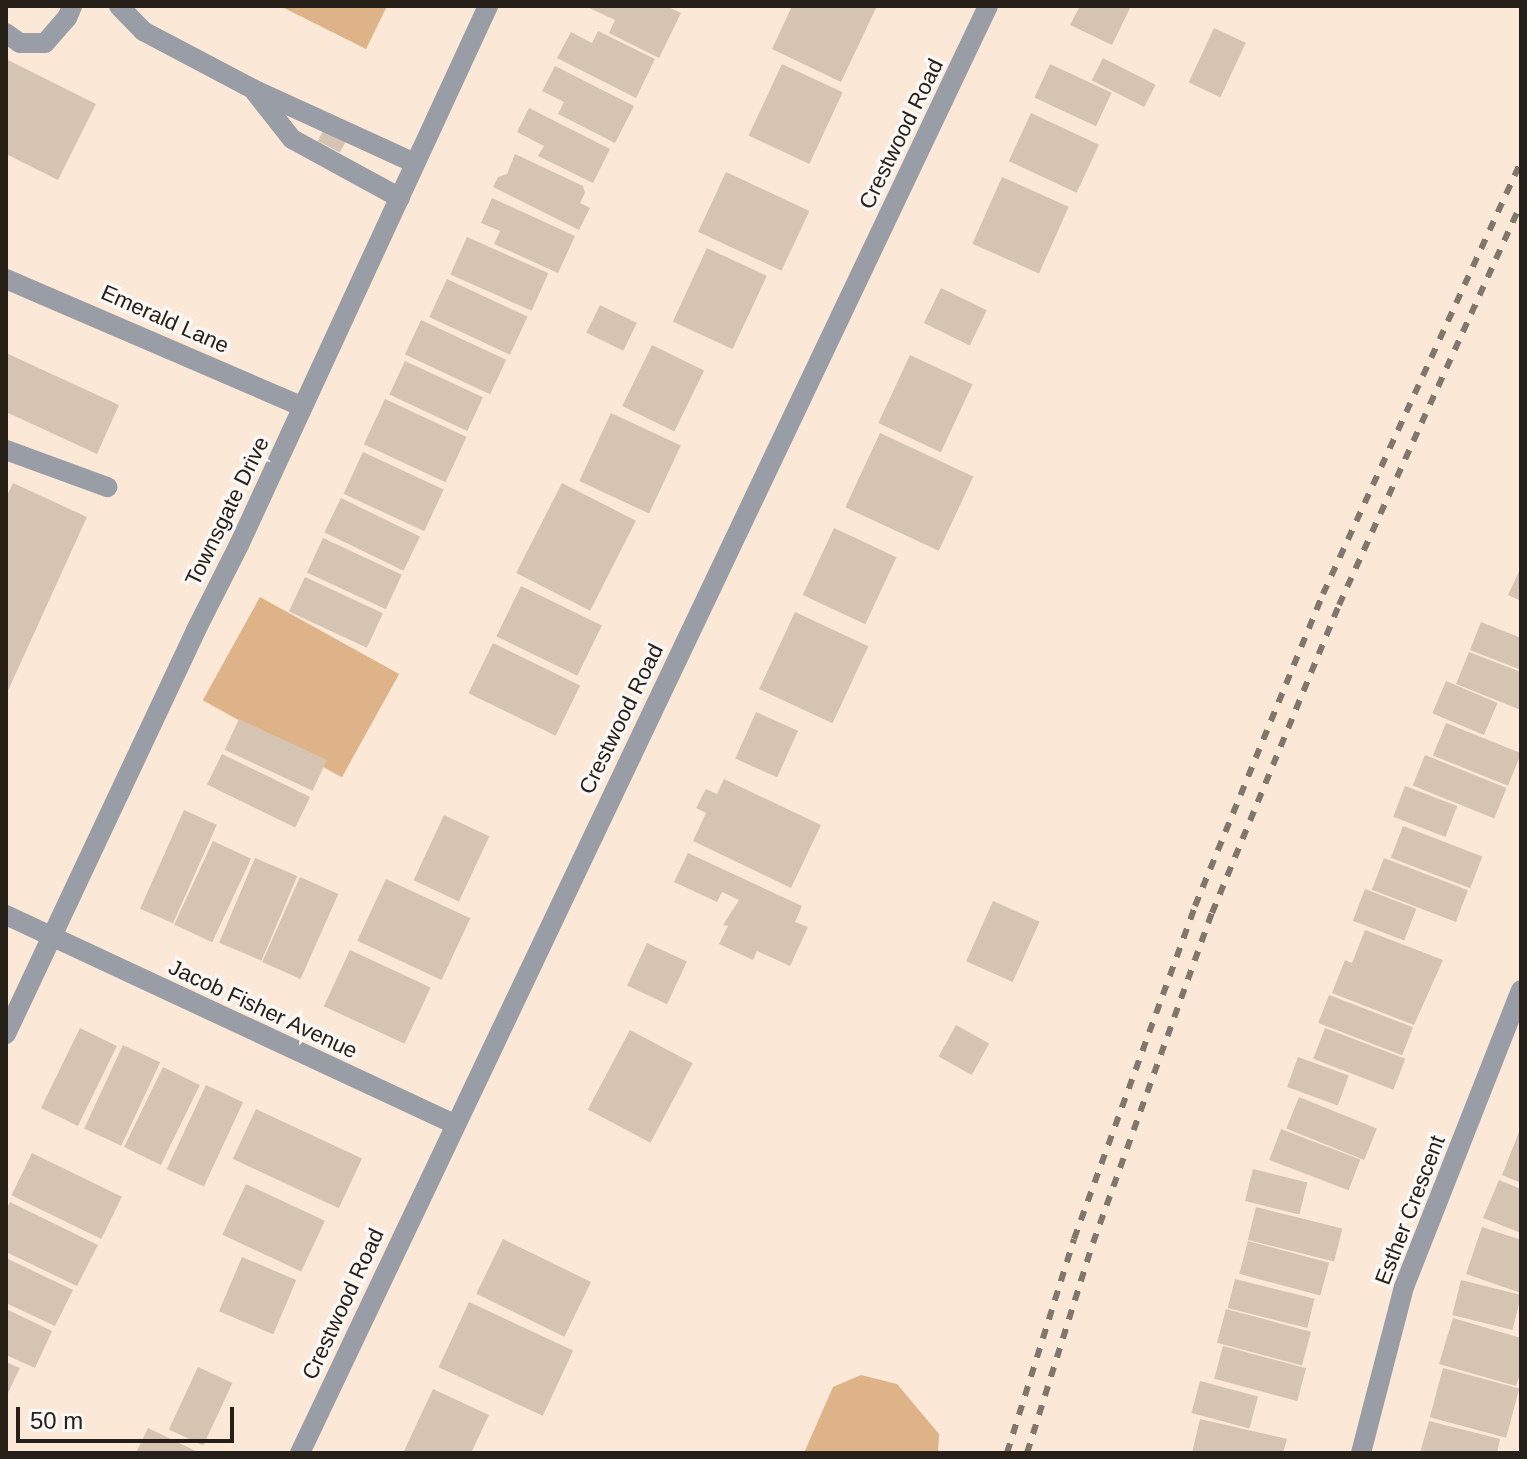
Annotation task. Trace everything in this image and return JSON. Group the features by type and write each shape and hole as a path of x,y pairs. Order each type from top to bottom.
{"street":[{"path":"6,33 20,43 45,43 67,18 72,6"},
{"path":"119,6 143,31 253,89 415,163"},
{"name":"Townsgate Drive","path":"6,1034 303,407 488,6"},
{"name":"Crestwood Road","path":"300,1453 988,6"},
{"path":"253,89 292,139 400,198"},
{"name":"Emerald Lane","path":"6,279 303,407"},
{"path":"6,450 107,487"},
{"name":"Jacob Fisher Avenue","path":"6,915 454,1124"},
{"name":"Esther Crescent","path":"1361,1453 1404,1287 1521,990"}],"shaded area":[{"path":"280,6 387,6 366,49"},
{"path":"260,597 399,674 342,777 203,700"},
{"path":"861,1375 897,1384 939,1434 938,1453 804,1453 833,1387"}],"building":[{"path":"585,6 666,6 681,13 659,58 609,33 615,20"},
{"path":"792,6 877,6 841,82 772,49"},
{"path":"1080,6 1131,6 1112,45 1070,25"},
{"path":"1214,28 1246,43 1220,97 1189,82"},
{"path":"598,31 655,59 636,98 557,58 571,32 592,43"},
{"path":"1103,58 1156,85 1144,107 1092,80"},
{"path":"6,59 96,104 58,180 6,154"},
{"path":"782,64 843,92 809,164 749,136"},
{"path":"1050,64 1112,93 1096,126 1034,98"},
{"path":"555,66 634,106 615,143 558,114 564,102 542,91"},
{"path":"529,108 610,149 593,183 538,156 544,146 517,132"},
{"path":"1031,113 1099,145 1077,193 1009,161"},
{"path":"325,127 347,138 340,153 318,141"},
{"path":"515,154 583,186 585,193 580,203 590,208 579,230 493,187 498,177 507,174"},
{"path":"726,172 809,211 781,271 698,232"},
{"path":"1002,177 1069,207 1039,273 972,244"},
{"path":"492,198 575,236 558,273 494,244 500,231 481,223"},
{"path":"467,237 548,273 532,311 450,274"},
{"path":"707,248 767,276 733,349 673,321"},
{"path":"447,279 528,317 510,355 429,317"},
{"path":"941,288 987,310 970,345 924,323"},
{"path":"600,305 637,323 623,351 586,333"},
{"path":"421,320 506,360 490,394 405,354"},
{"path":"652,345 704,370 674,432 622,406"},
{"path":"6,353 119,405 97,454 6,412"},
{"path":"910,355 973,384 941,452 878,423"},
{"path":"405,361 483,397 467,431 389,395"},
{"path":"385,399 467,437 445,482 364,444"},
{"path":"611,413 681,446 649,514 579,481"},
{"path":"880,433 973,477 939,551 845,507"},
{"path":"363,452 444,490 424,531 344,494"},
{"path":"13,483 87,517 6,695 6,498"},
{"path":"562,483 636,521 590,611 516,573"},
{"path":"341,498 420,537 403,571 324,532"},
{"path":"834,528 897,557 865,624 803,595"},
{"path":"323,538 402,575 386,609 307,572"},
{"path":"1521,567 1521,601 1508,595"},
{"path":"305,577 383,613 367,648 289,611"},
{"path":"521,586 602,625 577,676 496,636"},
{"path":"795,612 868,646 832,723 759,689"},
{"path":"1481,622 1521,638 1521,670 1470,650"},
{"path":"493,643 580,686 556,736 468,693"},
{"path":"1469,652 1521,672 1521,710 1456,684"},
{"path":"1446,681 1498,703 1484,735 1432,713"},
{"path":"756,712 798,731 777,777 735,759"},
{"path":"239,719 327,760 313,791 225,750"},
{"path":"1446,723 1521,753 1508,786 1433,755"},
{"path":"222,754 310,797 295,828 207,785"},
{"path":"1425,755 1507,788 1494,819 1413,786"},
{"path":"724,779 821,825 791,888 693,841 706,813 696,808 706,789 717,794"},
{"path":"1405,786 1457,806 1445,837 1393,817"},
{"path":"184,810 217,825 173,923 140,909"},
{"path":"444,815 489,836 459,901 414,880"},
{"path":"1403,826 1482,856 1470,888 1391,858"},
{"path":"213,841 251,859 212,942 174,924"},
{"path":"688,853 802,906 795,922 808,927 790,966 757,951 753,960 719,944 728,926 723,925 739,900 722,892 717,902 674,882"},
{"path":"255,858 297,876 261,961 219,943"},
{"path":"1384,858 1468,890 1456,922 1372,890"},
{"path":"300,877 338,894 301,979 262,962"},
{"path":"386,879 470,918 442,980 357,941"},
{"path":"1365,889 1416,909 1404,940 1353,921"},
{"path":"993,901 1040,922 1013,982 966,961"},
{"path":"1365,930 1443,960 1414,1025 1332,993 1345,960 1352,963"},
{"path":"647,943 687,962 667,1004 627,986"},
{"path":"350,950 431,988 404,1044 324,1006"},
{"path":"1329,995 1413,1027 1402,1055 1318,1023"},
{"path":"956,1025 989,1043 972,1075 939,1056"},
{"path":"80,1028 117,1046 78,1126 41,1108"},
{"path":"1325,1028 1405,1059 1393,1090 1313,1059"},
{"path":"630,1030 693,1063 650,1143 588,1109"},
{"path":"123,1045 160,1062 121,1146 84,1128"},
{"path":"1298,1057 1349,1075 1338,1106 1287,1087"},
{"path":"163,1067 200,1085 161,1165 124,1147"},
{"path":"206,1085 243,1102 204,1187 167,1169"},
{"path":"1299,1097 1377,1128 1364,1160 1286,1129"},
{"path":"256,1109 362,1158 339,1208 233,1159"},
{"path":"1521,1127 1521,1183 1502,1175"},
{"path":"1281,1129 1360,1159 1349,1190 1269,1160"},
{"path":"32,1153 122,1197 101,1239 11,1195"},
{"path":"1253,1169 1307,1183 1299,1215 1245,1201"},
{"path":"1499,1180 1521,1189 1521,1233 1483,1218"},
{"path":"246,1184 325,1221 301,1272 222,1235"},
{"path":"10,1202 98,1245 77,1286 6,1252 6,1210"},
{"path":"1256,1207 1342,1229 1334,1262 1248,1240"},
{"path":"1482,1227 1521,1240 1521,1293 1466,1274"},
{"path":"503,1239 591,1282 564,1337 476,1294"},
{"path":"1248,1241 1329,1263 1320,1296 1239,1274"},
{"path":"242,1257 296,1280 273,1334 219,1311"},
{"path":"6,1258 73,1290 55,1326 6,1303"},
{"path":"1235,1279 1315,1299 1307,1328 1228,1308"},
{"path":"1461,1280 1521,1295 1512,1330 1452,1315"},
{"path":"469,1302 573,1351 543,1416 439,1367"},
{"path":"6,1309 52,1331 35,1368 6,1355"},
{"path":"1226,1309 1311,1332 1302,1366 1217,1343"},
{"path":"1453,1318 1521,1338 1521,1370 1516,1386 1439,1364"},
{"path":"1223,1346 1306,1368 1297,1401 1214,1379"},
{"path":"6,1362 20,1368 6,1397"},
{"path":"198,1367 232,1383 203,1446 169,1430"},
{"path":"1443,1368 1519,1388 1506,1438 1430,1417"},
{"path":"1200,1381 1258,1397 1249,1428 1191,1413"},
{"path":"433,1389 489,1415 471,1453 403,1453"},
{"path":"1200,1419 1287,1439 1283,1453 1192,1453"},
{"path":"1429,1421 1500,1439 1497,1453 1420,1453"},
{"path":"148,1428 200,1453 136,1453"}],"railway":[{"path":"1007,1453 1074,1239 1195,906 1323,594 1521,161"},
{"path":"1027,1453 1093,1243 1212,913 1339,605 1521,204"}]}
